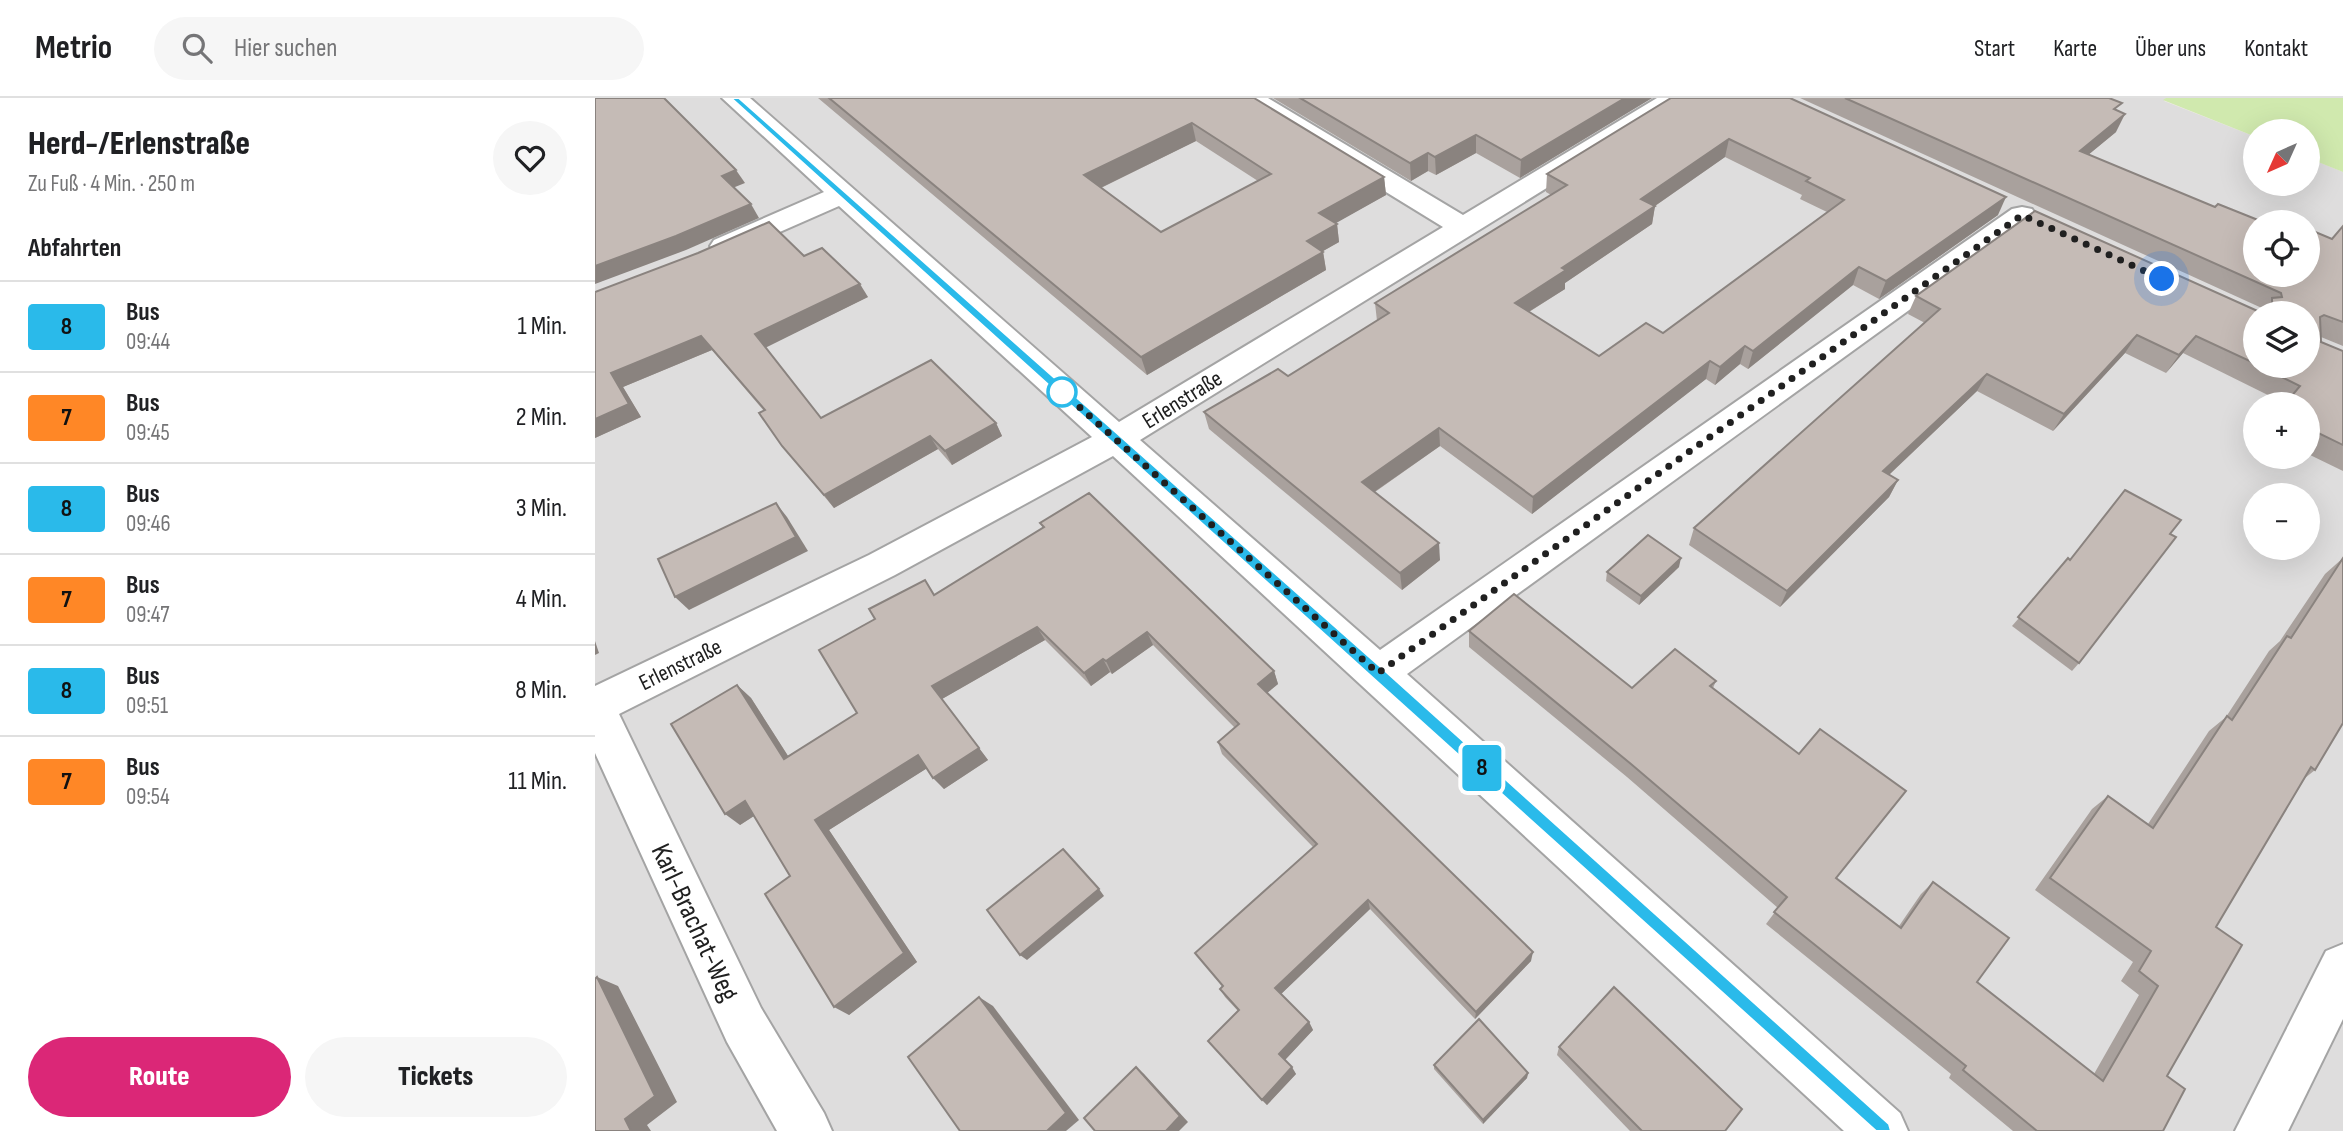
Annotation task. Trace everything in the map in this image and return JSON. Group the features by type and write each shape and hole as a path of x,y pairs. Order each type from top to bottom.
{"street":[{"path":"735,98 1378,673 1882,1131"},
{"path":"1250,98 1462,226"},
{"name":"Erlenstraße","path":"595,707 882,565 1115,440 1675,98"},
{"path":"697,258 843,194"},
{"path":"1378,673 2022,215"},
{"name":"Karl-Brachat-Weg","path":"595,707 744,1025 806,1131"},
{"path":"2261,1131 2343,968"}],"shaded area":[{"path":"595,98 2166,98 2164,101 2243,132 2243,196 2321,196 2321,163 2343,172 2343,1131 595,1131"}],"green space":[{"path":"2343,98 2343,172 2321,163 2321,119 2243,119 2243,132 2163,100"}],"building":[{"path":"595,98 664,98 736,170 722,176 751,204 595,266"},
{"path":"829,98 1254,98 1384,177 1319,213 1337,224 1307,241 1323,252 1141,357","holes":["1192,123 1271,174 1161,232 1084,175"]},
{"path":"1300,98 1625,98 1521,160 1476,135 1435,157 1428,153 1410,163"},
{"path":"1671,98 1790,98 2006,197 1886,281 1859,267 1753,351 1745,346 1720,367 1710,361 1533,497 1439,428 1362,482 1439,543 1400,573 1204,412 1278,369 1288,376 1389,313 1375,303 1567,185 1547,174","holes":["1729,139 1810,178 1806,181 1844,200 1663,333 1646,323 1599,356 1515,303 1655,206 1641,199"]},
{"path":"1845,98 2109,98 2122,103 2114,109 2125,114 2080,151 2215,207 2218,204 2243,214 2243,276"},
{"path":"2035,211 2243,304 2243,358 2196,336 2179,355 2137,335 2064,414 1987,374 1883,471 1898,480 1787,591 1694,528 1940,309 1916,296"},
{"path":"769,222 804,256 822,248 860,284 755,334 821,418 931,360 996,423 945,451 930,436 824,495 782,446 759,413 765,410 701,336 611,373 629,404 595,419 595,292 698,253"},
{"path":"2343,226 2343,322 2324,315 2320,317 2320,301 2272,301 2272,298 2282,297 2281,293 2268,287 2320,287 2320,234 2332,239"},
{"path":"2320,317 2321,342 2343,351 2343,445 2320,434 2320,392 2295,392 2300,386 2284,378 2320,378"},
{"path":"2125,490 2181,520 2170,534 2176,537 2079,663 2018,617 2068,558 2070,560"},
{"path":"1089,493 1274,671 1258,684 1533,952 1476,1012 1368,900 1275,988 1309,1022 1279,1054 1292,1067 1262,1100 1208,1041 1239,1010 1220,989 1223,986 1195,953 1317,844 1218,742 1239,724 1147,632 1084,673 1037,627 932,686 979,748 933,778 918,755 815,820 904,953 834,1007 765,894 790,876 745,801 725,814 671,724 737,685 784,759 857,713 819,650 875,619 869,609 925,580 934,595 1044,527 1040,523"},
{"path":"776,503 796,537 675,597 658,559"},
{"path":"1648,535 1681,558 1641,596 1607,572"},
{"path":"2343,558 2343,723 2315,770 2311,767 2216,927 2242,945 2167,1076 2185,1089 2163,1131 2037,1131 1963,1070 1966,1066 1774,912 1787,897 1469,631 1514,594 1632,688 1675,649 1716,681 1710,686 1799,754 1820,729 1906,791 1836,878 1901,928 1933,882 2009,938 1977,982 2103,1081 2158,986 2139,971 2151,951 2050,878 2108,796 2153,828 2227,716 2232,720 2287,636 2291,638"},
{"path":"1063,849 1099,889 1020,955 987,910"},
{"path":"597,977 655,1096 625,1119 631,1131 595,1131"},
{"path":"1614,987 1742,1109 1725,1131 1642,1131 1559,1047"},
{"path":"979,997 1066,1113 1047,1131 960,1131 908,1057"},
{"path":"1479,1019 1528,1073 1483,1120 1434,1065"},
{"path":"1136,1067 1180,1116 1166,1131 1095,1131 1084,1118"}],"bus line":[{"name":"8","path":"735,98 1378,673 1882,1131"}],"route":[{"path":"1062,392 1057,387 1378,673 2022,215 2162,279"}]}
